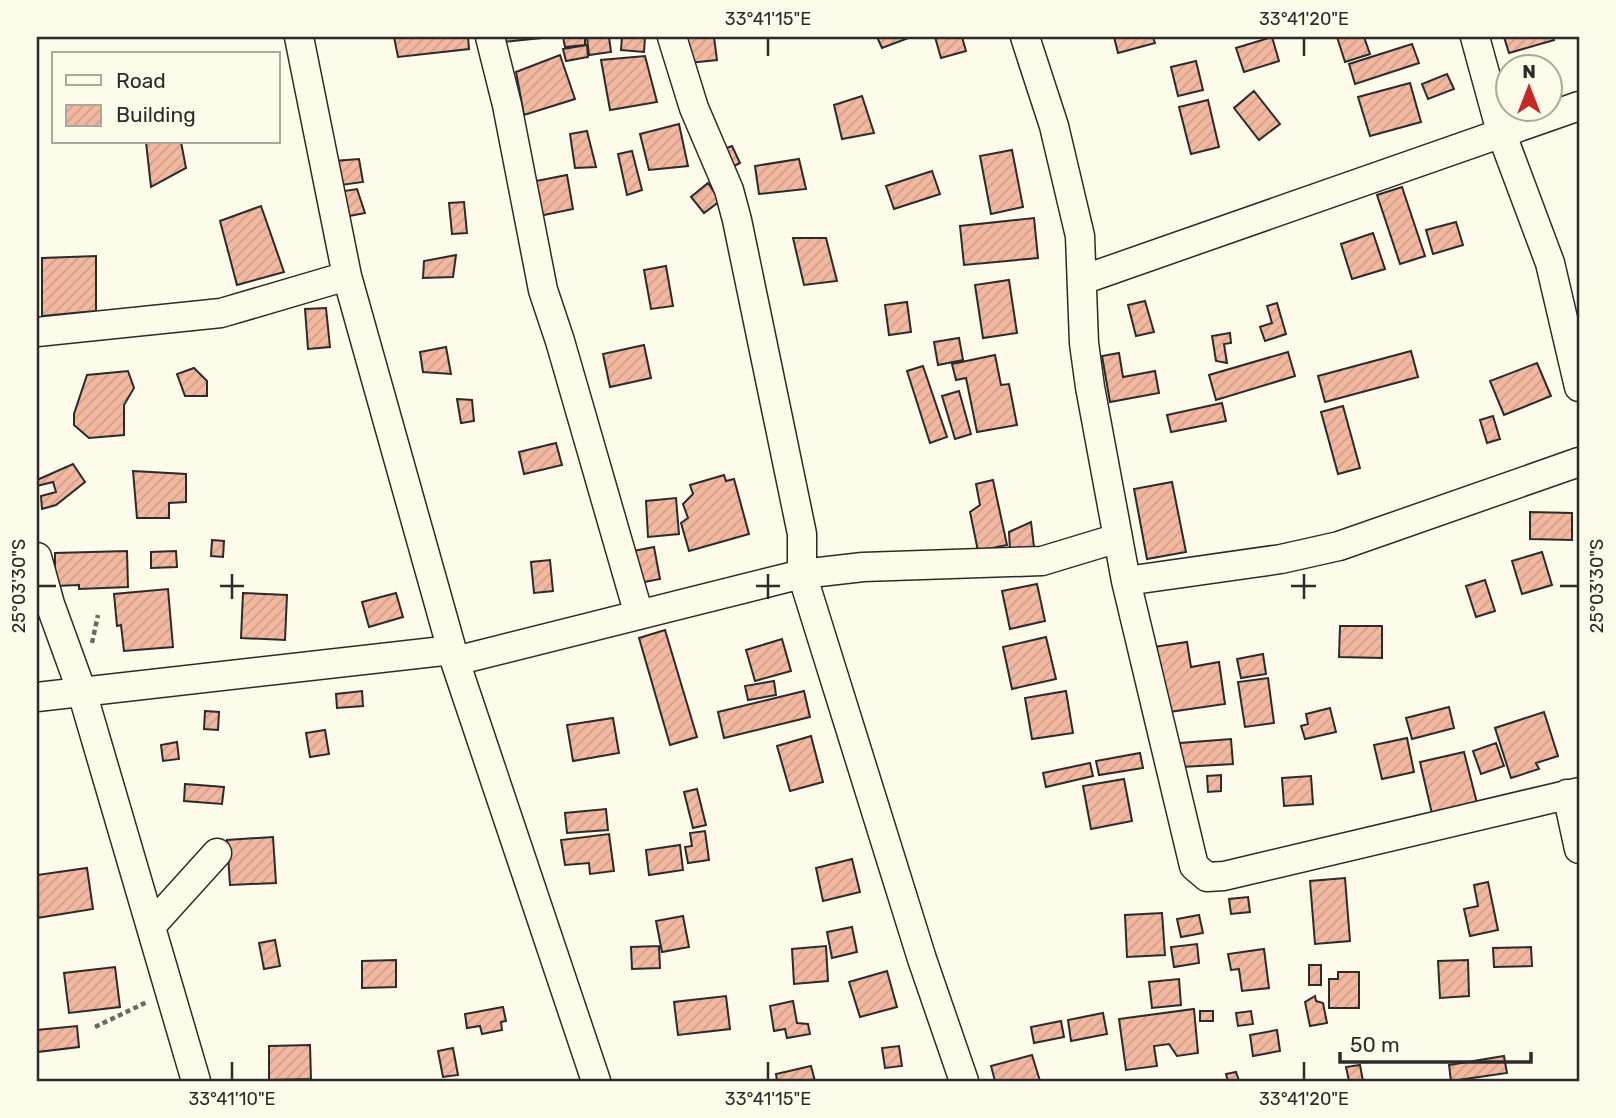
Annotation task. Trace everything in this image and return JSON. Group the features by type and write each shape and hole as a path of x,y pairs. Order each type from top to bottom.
{"street":[{"path":"299,37 347,276 453,656 596,1081"},
{"path":"491,37 508,105 542,290 560,341 639,615"},
{"path":"672,37 694,108 729,190 737,220 802,534 802,574 922,959 964,1081"},
{"path":"1025,37 1054,126 1080,236 1084,343 1118,538 1126,582 1194,866 1207,877 1224,876 1573,793 1579,849"},
{"path":"1475,37 1501,132 1550,264 1579,387"},
{"path":"1082,280 1579,106"},
{"path":"37,332 221,313 347,276"},
{"path":"1126,582 1281,559 1339,546 1579,462"},
{"path":"37,697 453,656 639,615 802,574 863,567 1042,561 1118,538"},
{"path":"37,557 50,604 82,692 196,1081"},
{"path":"151,926 217,853"}],"path":[{"path":"95,1027 170,990"}],"building":[{"path":"394,37 468,37 469,49 398,57"},
{"path":"493,37 541,37 541,38 494,43"},
{"path":"563,37 585,37 585,45 565,47"},
{"path":"609,37 611,52 589,55 587,38"},
{"path":"622,37 645,37 644,52 621,50"},
{"path":"686,37 714,37 717,60 689,63"},
{"path":"877,37 911,37 882,48"},
{"path":"935,37 962,37 966,51 941,58"},
{"path":"1114,37 1153,37 1155,43 1118,53"},
{"path":"1272,37 1279,61 1244,72 1236,48"},
{"path":"1337,37 1364,37 1370,54 1345,62"},
{"path":"1504,37 1553,37 1554,40 1512,52 1509,52"},
{"path":"1412,44 1419,63 1355,84 1349,64"},
{"path":"587,45 588,57 566,61 563,49"},
{"path":"560,55 575,99 524,115 516,72"},
{"path":"645,56 657,102 610,110 601,60"},
{"path":"1196,61 1203,90 1178,96 1171,67"},
{"path":"1447,74 1454,89 1428,99 1422,84"},
{"path":"1410,83 1421,122 1370,136 1358,97"},
{"path":"1254,91 1280,124 1259,140 1234,108"},
{"path":"862,96 874,133 842,139 834,105"},
{"path":"1208,100 1219,147 1191,154 1179,107"},
{"path":"679,124 688,166 649,170 640,134"},
{"path":"587,131 596,167 575,168 570,134"},
{"path":"146,144 181,144 186,168 151,187"},
{"path":"732,146 740,163 728,169 713,153"},
{"path":"1012,150 1023,207 991,214 980,156"},
{"path":"632,151 642,190 627,195 618,154"},
{"path":"359,159 363,182 341,185 334,161"},
{"path":"799,159 806,189 759,194 755,166"},
{"path":"932,171 940,194 894,209 886,186"},
{"path":"567,175 573,209 539,216 536,181"},
{"path":"708,183 720,201 704,213 691,197"},
{"path":"1402,187 1425,256 1400,264 1377,195"},
{"path":"357,189 365,213 344,217 338,192"},
{"path":"464,202 467,233 452,234 449,203"},
{"path":"261,206 284,272 237,285 220,221"},
{"path":"1034,218 1038,258 964,265 960,226"},
{"path":"1456,222 1463,245 1433,254 1426,230"},
{"path":"1373,233 1385,269 1352,279 1341,244"},
{"path":"793,238 826,238 837,281 804,285"},
{"path":"456,255 453,277 423,278 424,261"},
{"path":"96,256 96,311 42,316 42,258"},
{"path":"666,266 673,306 651,309 644,270"},
{"path":"1009,280 1017,333 983,338 975,285"},
{"path":"1145,301 1154,332 1136,336 1128,305"},
{"path":"907,302 911,332 889,335 885,305"},
{"path":"1277,303 1286,334 1265,341 1260,327 1272,323 1267,306"},
{"path":"326,308 330,347 308,349 305,309"},
{"path":"1230,333 1231,343 1224,344 1227,363 1216,361 1212,336"},
{"path":"959,338 963,360 938,365 934,342"},
{"path":"644,345 651,378 610,387 603,354"},
{"path":"446,347 451,374 423,372 420,352"},
{"path":"1411,351 1418,377 1325,402 1318,376"},
{"path":"1288,352 1295,376 1216,400 1209,375"},
{"path":"1119,353 1123,377 1155,371 1159,393 1110,402 1102,356"},
{"path":"995,355 1001,385 1009,384 1017,425 977,432 966,378 956,380 952,364"},
{"path":"1537,363 1551,396 1504,415 1490,381"},
{"path":"923,366 947,437 930,443 907,371"},
{"path":"194,368 207,381 207,396 185,396 177,374"},
{"path":"128,371 134,388 124,405 124,435 89,438 74,425 74,414 87,375"},
{"path":"959,391 971,434 955,439 942,396"},
{"path":"457,399 472,400 474,421 461,423"},
{"path":"1222,403 1226,421 1171,432 1167,415"},
{"path":"1343,406 1360,468 1338,474 1321,412"},
{"path":"1493,416 1500,439 1487,443 1480,420"},
{"path":"556,443 562,465 524,474 519,452"},
{"path":"73,464 85,482 56,505 42,509 41,496 56,492 53,482 37,486 37,480"},
{"path":"133,471 186,474 186,502 169,503 169,518 137,518"},
{"path":"724,475 726,481 734,479 749,534 689,551 681,523 688,518 683,504 693,494 690,485"},
{"path":"993,480 1007,545 978,551 970,512 980,505 976,484"},
{"path":"1172,482 1186,552 1147,559 1134,489"},
{"path":"676,498 679,534 648,537 646,501"},
{"path":"1530,512 1572,513 1572,540 1530,539"},
{"path":"1031,522 1034,547 1010,550 1009,532"},
{"path":"212,540 224,541 223,557 211,556"},
{"path":"654,547 660,579 634,584 628,552"},
{"path":"127,551 128,587 79,589 79,585 55,586 55,553"},
{"path":"176,551 177,567 151,568 151,552"},
{"path":"1542,552 1552,585 1522,594 1512,561"},
{"path":"550,560 553,591 534,593 531,562"},
{"path":"1485,580 1495,611 1476,617 1466,586"},
{"path":"1037,584 1045,621 1010,629 1002,591"},
{"path":"168,589 173,647 124,651 121,625 117,626 114,594"},
{"path":"243,593 287,595 285,640 241,638"},
{"path":"396,593 403,617 369,627 362,602"},
{"path":"1340,626 1382,626 1382,658 1339,657"},
{"path":"665,630 697,737 670,745 639,638"},
{"path":"1046,637 1056,679 1012,689 1003,647"},
{"path":"782,639 791,671 755,681 746,650"},
{"path":"1187,642 1191,667 1219,662 1225,704 1162,713 1153,647"},
{"path":"1263,654 1266,674 1241,678 1237,659"},
{"path":"1268,678 1274,723 1245,727 1238,682"},
{"path":"774,681 776,695 748,700 745,686"},
{"path":"362,691 363,706 337,708 336,694"},
{"path":"804,691 810,717 724,738 718,712"},
{"path":"1066,691 1073,733 1032,739 1025,698"},
{"path":"1449,707 1454,728 1412,739 1406,718"},
{"path":"1330,708 1336,732 1305,739 1301,726 1308,724 1306,714"},
{"path":"205,711 219,712 218,730 204,729"},
{"path":"1544,712 1558,756 1536,763 1539,769 1511,778 1495,728"},
{"path":"613,718 619,753 573,761 567,725"},
{"path":"325,730 329,754 310,757 306,733"},
{"path":"811,736 823,782 790,791 777,746"},
{"path":"1407,738 1414,772 1382,779 1374,745"},
{"path":"1231,739 1233,764 1182,767 1180,743"},
{"path":"177,742 179,759 163,761 161,745"},
{"path":"1496,743 1504,766 1481,774 1473,751"},
{"path":"1464,752 1478,807 1433,818 1420,762"},
{"path":"1140,753 1143,768 1099,775 1096,761"},
{"path":"1090,763 1093,776 1046,787 1043,773"},
{"path":"1221,775 1221,791 1208,792 1207,776"},
{"path":"1311,776 1313,804 1284,806 1282,778"},
{"path":"1124,779 1132,821 1091,829 1083,786"},
{"path":"185,784 224,787 222,804 184,801"},
{"path":"697,789 706,825 693,828 684,792"},
{"path":"606,809 608,830 567,833 565,813"},
{"path":"705,831 709,860 688,863 685,847 692,846 690,833"},
{"path":"609,834 614,871 590,874 589,863 565,865 561,840"},
{"path":"273,837 276,883 230,885 227,840"},
{"path":"680,845 683,870 649,875 646,850"},
{"path":"852,859 860,892 823,901 816,868"},
{"path":"87,868 93,909 37,918 37,875"},
{"path":"1345,878 1350,941 1315,944 1310,881"},
{"path":"1488,882 1498,930 1470,936 1464,909 1478,906 1474,885"},
{"path":"1248,897 1250,912 1231,914 1229,899"},
{"path":"1162,913 1165,955 1127,957 1125,915"},
{"path":"1199,915 1203,933 1181,937 1177,919"},
{"path":"683,916 689,947 662,952 656,921"},
{"path":"852,927 857,952 832,958 827,932"},
{"path":"275,940 280,966 264,969 259,943"},
{"path":"1197,944 1199,963 1174,967 1171,947"},
{"path":"659,946 660,968 632,969 631,947"},
{"path":"826,946 828,981 794,984 792,949"},
{"path":"1531,947 1532,966 1494,967 1493,948"},
{"path":"1264,949 1269,988 1242,991 1239,969 1231,970 1228,954"},
{"path":"396,960 396,987 362,988 362,961"},
{"path":"1468,960 1469,996 1440,998 1438,961"},
{"path":"1309,965 1321,965 1321,985 1309,985"},
{"path":"115,967 120,1007 69,1013 64,973"},
{"path":"887,971 897,1007 860,1017 849,982"},
{"path":"1338,972 1359,972 1359,1008 1329,1008 1329,979 1338,979"},
{"path":"1179,979 1181,1005 1152,1008 1149,982"},
{"path":"726,996 730,1029 678,1035 674,1002"},
{"path":"1315,996 1316,1001 1323,1003 1327,1023 1310,1026 1305,1002"},
{"path":"793,1001 797,1023 808,1024 810,1034 787,1038 785,1029 774,1031 770,1006"},
{"path":"503,1007 506,1021 501,1022 502,1030 482,1034 480,1026 467,1028 465,1014"},
{"path":"1194,1009 1198,1053 1177,1056 1169,1044 1154,1046 1157,1066 1126,1070 1119,1019"},
{"path":"1200,1011 1213,1011 1213,1021 1200,1021"},
{"path":"1251,1011 1253,1024 1238,1026 1236,1013"},
{"path":"1103,1013 1107,1034 1071,1041 1068,1020"},
{"path":"1061,1021 1064,1037 1034,1043 1031,1027"},
{"path":"77,1026 79,1047 37,1052 37,1030"},
{"path":"1277,1030 1280,1051 1253,1056 1250,1035"},
{"path":"310,1045 311,1079 269,1080 269,1046"},
{"path":"899,1046 902,1066 885,1068 882,1048"},
{"path":"453,1048 458,1075 443,1077 438,1051"},
{"path":"1032,1055 1040,1081 995,1081 991,1066"},
{"path":"1504,1056 1507,1073 1451,1081 1449,1065"},
{"path":"1360,1065 1363,1081 1349,1081 1346,1067"},
{"path":"811,1066 815,1081 777,1081 776,1074"},
{"path":"1236,1072 1239,1081 1228,1081 1226,1074"}]}
